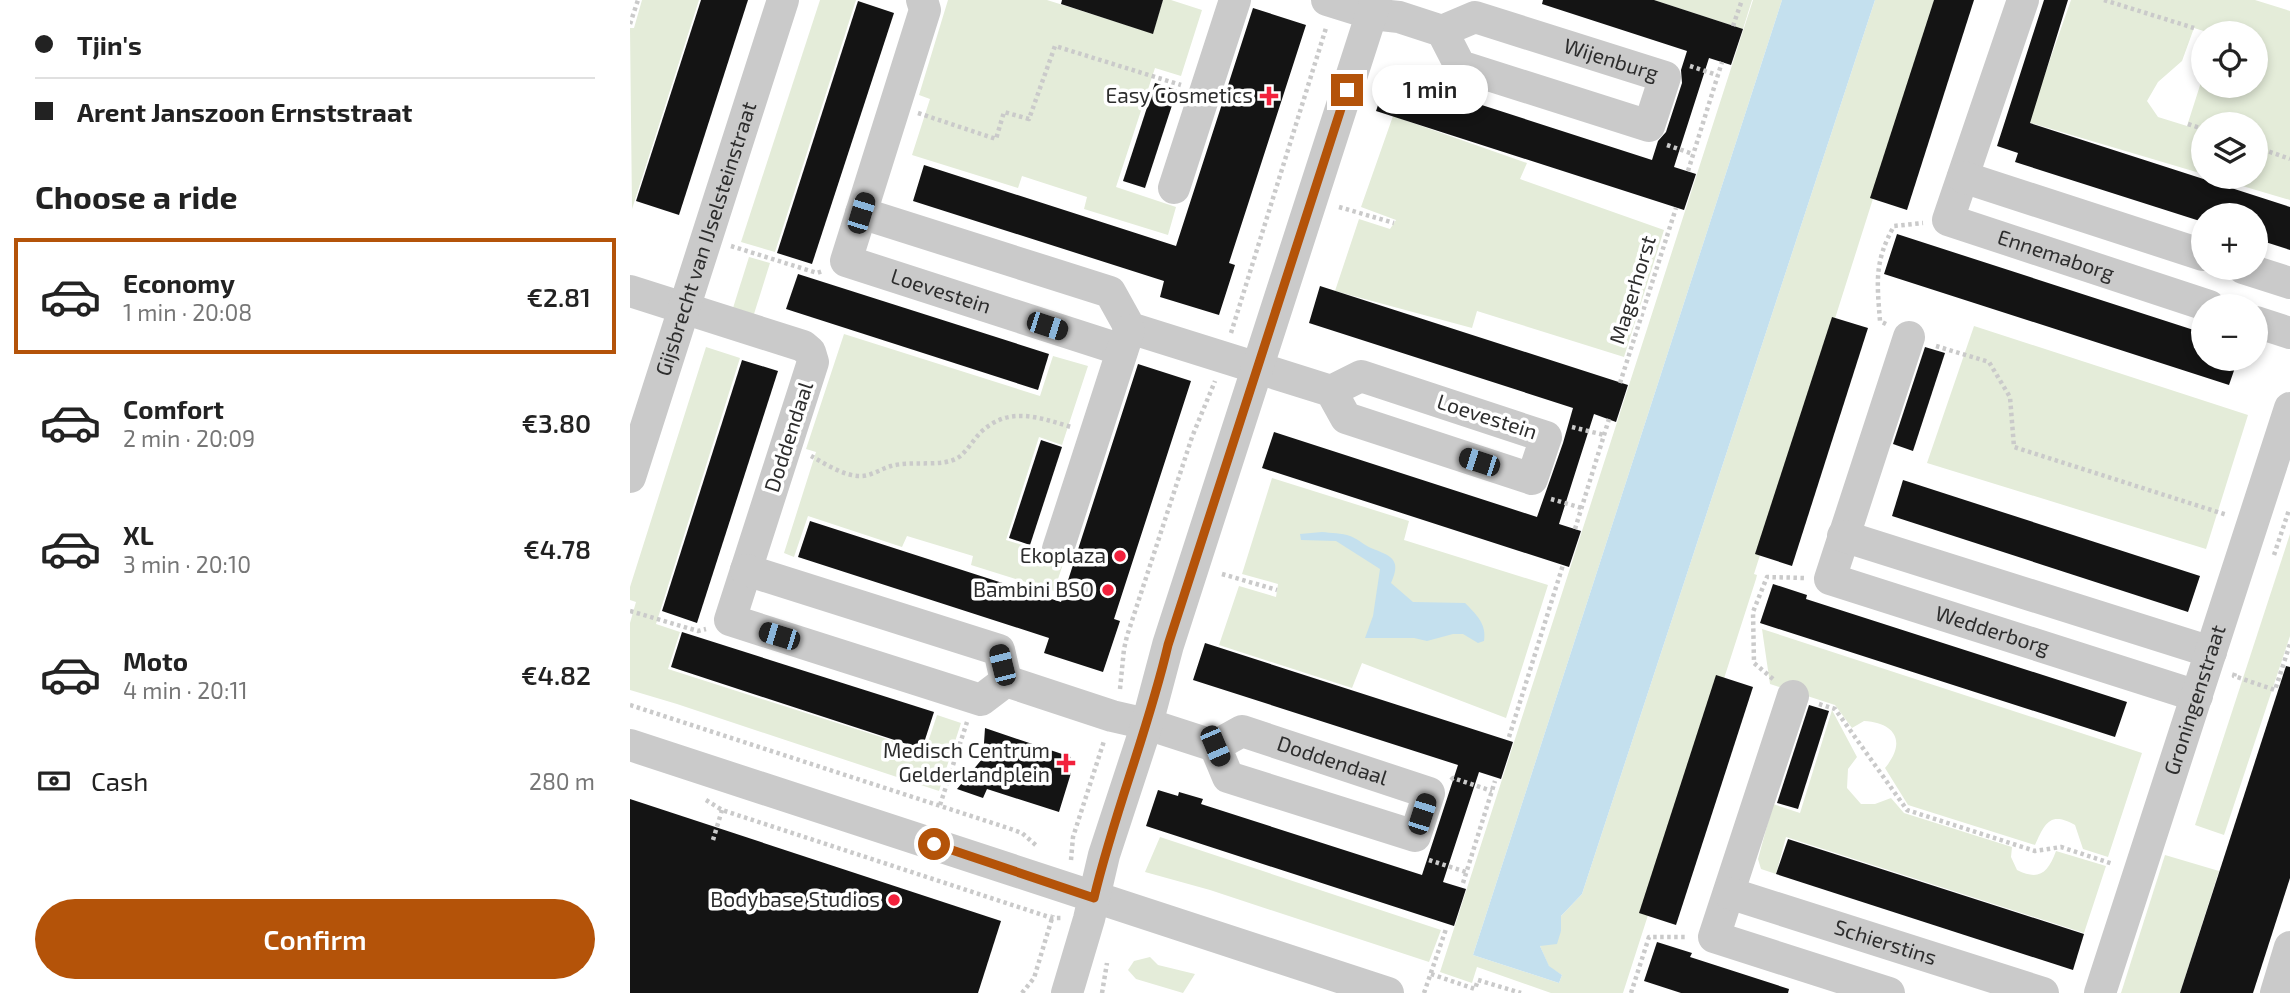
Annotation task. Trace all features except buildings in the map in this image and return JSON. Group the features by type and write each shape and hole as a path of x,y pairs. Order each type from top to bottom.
{"street":[{"name":"Gijsbrecht van IJselsteinstraat","path":"630,477 783,0"},
{"path":"846,261 925,10 922,0"},
{"path":"1174,188 1235,0"},
{"path":"1948,220 2023,0"},
{"path":"1331,1 1374,7 1442,31"},
{"path":"1067,993 1104,855 1147,724 1168,645 1374,7"},
{"name":"Wijenburg","path":"1475,17 1665,77 1649,126 1460,66 1442,31 1475,17"},
{"path":"1963,177 2191,251"},
{"path":"861,213 1110,292 1126,339 1058,549"},
{"name":"Ennemaborg","path":"1948,220 2191,300"},
{"name":"Loevestein","path":"846,261 1126,339 1223,358 1331,391 1346,418 1532,479 1546,437 1361,376 1331,391"},
{"path":"2268,276 2290,283"},
{"path":"630,291 684,308"},
{"name":"Doddendaal","path":"684,308 803,346 810,352 813,362 730,620"},
{"path":"2268,326 2290,333"},
{"path":"1830,579 1909,337"},
{"name":"Groningenstraat","path":"2100,993 2197,696 2225,658 2253,523 2290,408"},
{"path":"1843,536 2225,658"},
{"path":"747,570 999,650 1006,681"},
{"name":"Wedderborg","path":"1830,579 2197,696"},
{"path":"730,620 981,700 1006,681"},
{"path":"1006,681 1215,746 1228,777 1415,836 1429,793"},
{"path":"1793,696 1714,937 1889,993"},
{"name":"Doddendaal","path":"1215,746 1242,731 1429,793"},
{"path":"630,745 1067,873 1096,888 1388,993"},
{"name":"Schierstins","path":"1729,892 2043,993"},
{"path":"2276,993 2290,947"}],"path":[{"path":"630,24 638,0"},
{"path":"1733,26 1742,0"},
{"path":"2104,0 2191,27"},
{"path":"1022,993 1034,978 1067,873 1073,837 1123,682 1127,636 1192,437 1208,402 1223,358 1331,1"},
{"path":"894,106 996,139 1004,112 1029,119 1055,46 1205,93"},
{"path":"1688,171 1722,62"},
{"path":"2268,151 2290,159"},
{"path":"1339,207 1394,223"},
{"name":"Magerhorst","path":"1620,383 1676,208"},
{"path":"1948,220 1894,226 1882,247 1876,279 1880,321 1909,337 1989,362 2010,397 2014,447 2253,523"},
{"path":"705,239 817,273 846,261"},
{"path":"786,446 846,473 862,476 910,462 942,463 958,458 980,433 1000,418 1021,415 1096,435"},
{"path":"1575,529 1609,419"},
{"path":"2273,560 2286,521"},
{"path":"1509,737 1563,565"},
{"path":"1222,575 1277,590"},
{"path":"1830,579 1767,577 1753,612 1754,663 1793,696 1835,709 1907,810 2035,851 2062,847 2140,873"},
{"path":"630,611 698,631 730,620"},
{"path":"2225,658 2234,676 2275,690 2290,644"},
{"path":"940,805 975,698"},
{"path":"630,705 1008,828 1022,833 1038,848 1050,851"},
{"path":"1429,793 1453,778 1492,791"},
{"path":"1463,883 1495,781"},
{"path":"713,839 722,810"},
{"path":"1415,836 1427,860 1466,872"},
{"path":"1061,855 1067,873 1096,888"},
{"path":"1424,993 1446,929"},
{"path":"1631,993 1649,937 1714,937"},
{"path":"1431,974 1475,989 1478,981 1521,993"}],"green space":[{"path":"642,0 699,0 632,209 630,28 634,28"},
{"path":"820,0 856,0 775,252 741,242"},
{"path":"948,0 1047,0 1152,33 1163,0 1202,10 1181,76 1155,68 1116,187 1176,207 1168,235 1084,209 1087,197 1022,176 1018,188 912,155 930,99 919,95"},
{"path":"1654,0 1752,0 1743,29"},
{"path":"1753,0 1782,0 1473,955 1559,983 1562,975 1549,967 1540,946 1561,931 1561,916 1582,894 1875,0 1936,0 1754,574 1757,575 1756,579 1623,993 1551,993 1477,967 1472,983 1440,972"},
{"path":"2071,0 2255,0 2290,11 2290,200 2253,189 2268,189 2268,112 2191,112 2196,98 2268,98 2268,21 2191,21 2191,36 2182,61 2158,82 2147,101 2158,117 2187,126 2191,114 2191,170 2028,122"},
{"path":"1393,116 1527,163 1520,179 1664,230 1624,357 1477,311 1472,328 1335,291 1359,219 1390,229 1396,220 1361,207"},
{"path":"749,257 770,263 754,314 733,308"},
{"path":"1974,326 2248,415 2206,549 1927,463"},
{"path":"844,334 1040,396 1053,356 1088,366 1062,445 1039,437 1006,540 1065,558 1054,591 971,565 973,556 907,536 902,547 808,516 794,557 784,553 816,452 806,449"},
{"path":"706,347 740,358 656,624 680,632 668,669 925,751 937,715 961,723 939,791 630,690 630,623 636,602 630,600 630,587"},
{"path":"1272,478 1409,521 1404,540 1548,585 1506,718 1362,663 1352,688 1219,645 1239,586 1276,597 1278,584 1242,574"},
{"path":"2290,534 2290,636 2224,835 2195,825"},
{"path":"1762,629 2142,753 2108,857 2083,849 2075,825 2060,819 2049,821 2045,825 2035,845 1908,805 1885,768 1895,750 1895,736 1891,730 1864,721 1852,728 1835,705 1770,684"},
{"path":"1832,710 1857,757 1848,769 1847,788 1861,804 1875,804 1891,798 1904,813 2012,847 2011,857 2017,870 2031,875 2046,870 2056,851 2106,866 2084,933 1786,837 1776,874 1761,869 1758,859 1773,804 1800,813"},
{"path":"1160,837 1441,930 1429,962 1210,890 1145,872"},
{"path":"2165,855 2219,871 2180,993 2121,993"},
{"path":"1150,957 1158,965 1195,974 1183,993 1136,979 1128,970 1134,961"}],"water":[{"path":"1782,0 1875,0 1582,894 1561,916 1561,931 1557,944 1540,946 1549,966 1562,975 1559,983 1473,955"},
{"path":"1322,532 1350,536 1389,556 1395,563 1391,583 1413,602 1465,603 1482,624 1484,641 1478,643 1463,634 1427,641 1414,638 1365,638 1373,616 1380,569 1336,541 1301,540 1300,534"}],"place":[{"name":"Easy Cosmetics","path":"1269,96"},
{"name":"Ekoplaza","path":"1120,556"},
{"name":"Bambini BSO","path":"1108,590"},
{"name":"Medisch Centrum Gelderlandplein","path":"1066,763"},
{"name":"Bodybase Studios","path":"894,900"}],"route":[{"path":"934,844 1094,898 1104,855 1147,724 1168,645 1347,90"}]}
